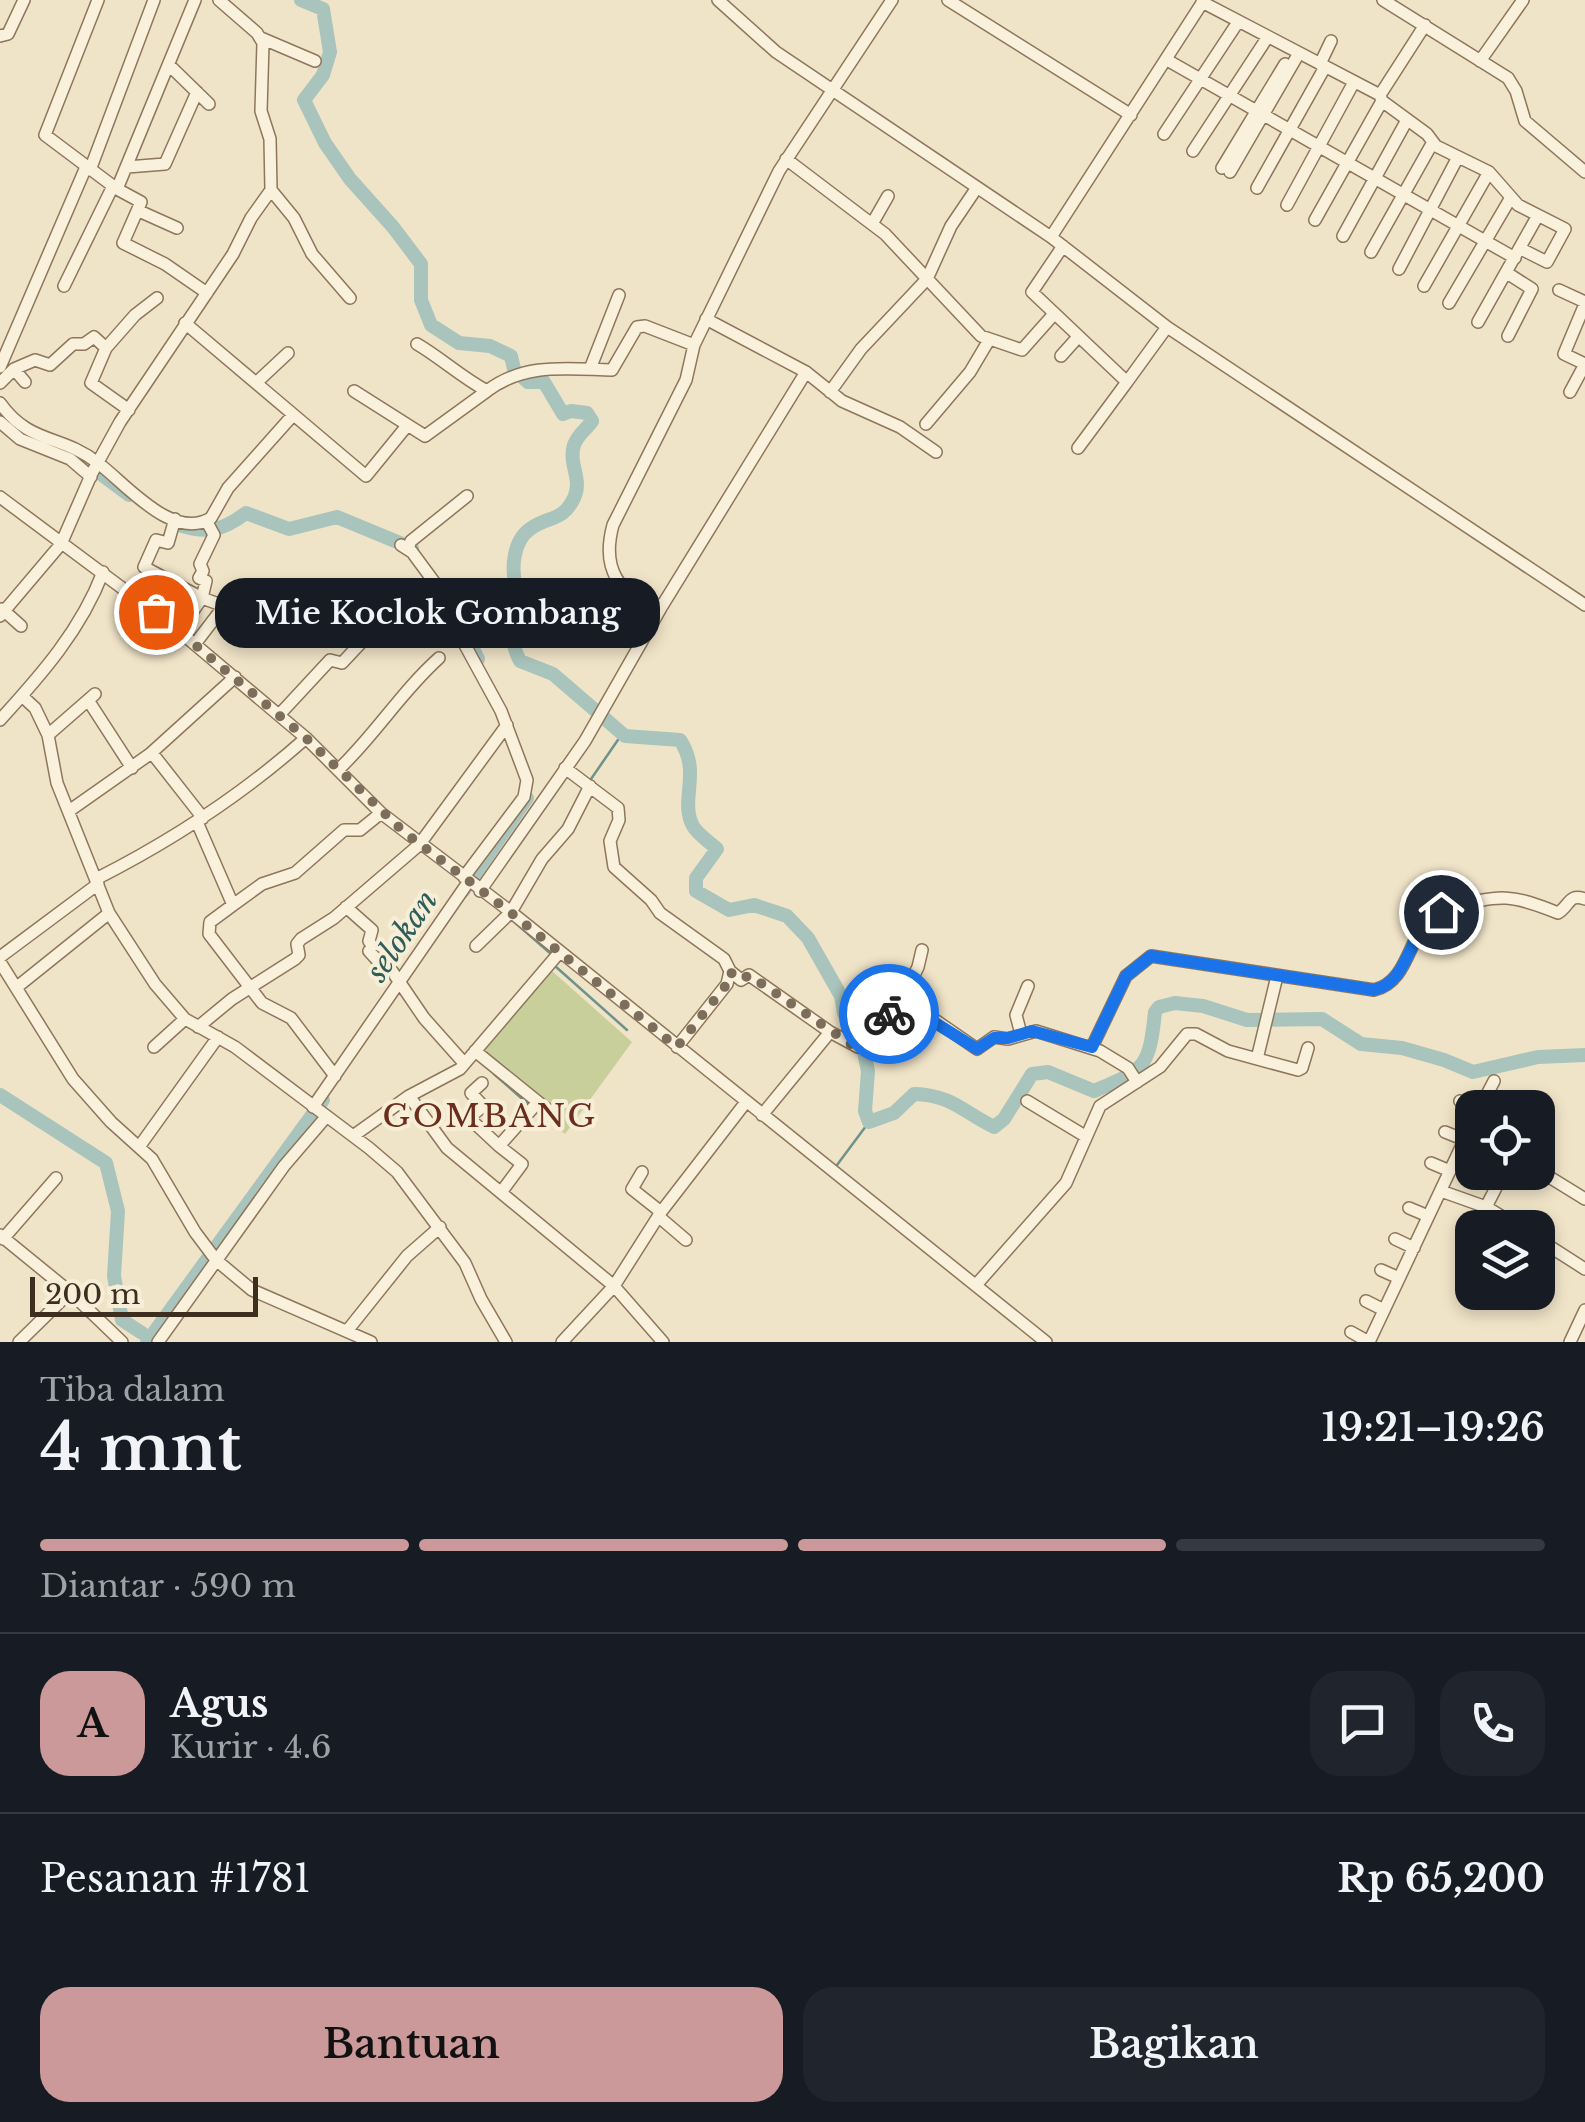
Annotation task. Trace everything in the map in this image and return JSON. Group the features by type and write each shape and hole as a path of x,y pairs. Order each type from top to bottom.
{"street":[{"path":"0,36 8,34 24,0"},
{"path":"98,0 45,134 115,188 141,202 123,243 166,264 207,293"},
{"path":"0,367 88,168 154,0"},
{"path":"64,286 127,167 195,0"},
{"path":"219,0 261,38 315,61"},
{"path":"718,0 776,52 1052,236 1167,327 1585,605"},
{"path":"662,606 636,600 620,584 611,560 610,536 616,516 686,380 706,319 786,159 892,0"},
{"path":"948,0 1130,115"},
{"path":"1383,0 1512,82 1526,121 1585,172"},
{"path":"1480,61 1522,0"},
{"path":"1052,236 1203,1 1381,98 1432,142 1489,172 1510,199 1562,226 1565,232 1547,262 1486,242 1167,60"},
{"path":"1164,134 1238,22"},
{"path":"1315,220 1425,25"},
{"path":"21,626 2,612 61,544 94,469 128,410 233,254 271,190 270,139 261,110 261,38"},
{"path":"1193,151 1268,38"},
{"path":"1258,188 1291,130 1331,41"},
{"path":"1226,170 1296,52"},
{"path":"169,65 209,104"},
{"path":"1287,204 1354,82"},
{"path":"127,167 165,164 197,92"},
{"path":"1343,236 1407,120"},
{"path":"1371,252 1432,142"},
{"path":"1399,269 1458,156"},
{"path":"786,159 872,224 976,332 989,340 1010,348 1025,348 1054,314"},
{"path":"1424,286 1489,172"},
{"path":"830,392 861,350 926,279 951,226 976,188"},
{"path":"271,190 294,218 312,254 350,298"},
{"path":"872,224 888,196"},
{"path":"1449,303 1510,199"},
{"path":"139,211 177,228"},
{"path":"1478,322 1537,216"},
{"path":"1063,246 1032,289 1034,295 1127,382"},
{"path":"1507,273 1532,289 1508,336"},
{"path":"1559,290 1585,303 1564,354 1585,364 1570,392"},
{"path":"590,369 619,296"},
{"path":"128,410 91,383 106,348 135,314 157,298"},
{"path":"706,319 806,372 842,401 900,427 936,452"},
{"path":"184,323 366,476 406,427"},
{"path":"354,391 406,427 427,435 518,373 554,368 616,368 637,327 646,326 694,346"},
{"path":"1078,448 1167,327"},
{"path":"0,382 14,369 35,360 50,365 74,344 84,344 92,337 106,348"},
{"path":"1062,356 1078,337"},
{"path":"926,424 970,372 989,340"},
{"path":"416,344 487,391"},
{"path":"256,382 288,353"},
{"path":"14,369 25,382"},
{"path":"158,1342 213,1256 298,1148 334,1076 471,883 565,768 601,715 662,606 806,372"},
{"path":"0,404 26,432 62,442 152,509 175,522 208,522"},
{"path":"208,522 228,488 293,414"},
{"path":"0,422 20,439 94,469"},
{"path":"467,496 407,545 440,590 524,768 527,791 490,845 471,883"},
{"path":"0,497 180,631 306,738 419,845 1046,1342"},
{"path":"175,522 168,542 156,540 144,567 224,606 196,644"},
{"path":"180,631 202,598 206,581 199,578 203,570 200,564 214,535 208,522"},
{"path":"0,720 75,629 103,572"},
{"path":"279,715 330,660 342,663 373,630"},
{"path":"338,770 361,749 375,726 390,714 418,676 439,658"},
{"path":"69,811 152,753 235,677"},
{"path":"22,696 35,708 48,735 57,783 96,884 130,948 185,1019 218,1037 396,1172 465,1263 506,1342"},
{"path":"48,735 92,697 132,768"},
{"path":"198,1028 297,958 298,942 419,845 507,726"},
{"path":"306,738 264,776 96,884 0,960 73,1079 160,1170 213,1256 252,1290 371,1342"},
{"path":"152,753 200,820 233,905"},
{"path":"565,768 618,808 620,814 610,840 614,866 660,913 724,959 730,972 741,980 749,975 830,1032 862,1045 901,1002 918,968 922,950"},
{"path":"476,946 508,913 579,811 588,785"},
{"path":"334,1076 291,1018 262,1003 208,931 210,922 262,884 295,873 332,838 346,830 360,830 381,813"},
{"path":"1092,1047 1126,976 1151,956 1366,990 1382,988 1393,981 1424,924 1433,916 1496,896 1534,902 1558,913 1568,900 1585,900"},
{"path":"346,907 372,930 368,951 401,984 424,1018 464,1063"},
{"path":"16,987 108,914"},
{"path":"353,1136 408,1096 444,1080 478,1053 556,956"},
{"path":"677,1047 727,984 730,972"},
{"path":"1257,1059 1276,976"},
{"path":"1021,1034 1016,1014 1028,986"},
{"path":"901,1002 977,1049 994,1038 1036,1032 1092,1047 1133,1075"},
{"path":"911,1027 919,1010"},
{"path":"154,1048 185,1019"},
{"path":"762,1115 830,1032"},
{"path":"976,1285 1066,1182 1104,1102 1133,1075 1160,1067 1190,1033 1228,1051 1300,1069 1308,1048"},
{"path":"140,1147 218,1037"},
{"path":"478,1053 534,1106 553,1114"},
{"path":"1489,1090 1494,1082"},
{"path":"482,1083 471,1093 483,1106 469,1118 522,1164 502,1192"},
{"path":"408,1096 447,1148 614,1286 663,1342"},
{"path":"562,1342 614,1286 659,1214 746,1102"},
{"path":"1028,1102 1085,1136"},
{"path":"500,1146 534,1106"},
{"path":"1445,1132 1455,1136"},
{"path":"1351,1332 1369,1342 1455,1161"},
{"path":"1431,1163 1450,1171"},
{"path":"642,1172 632,1189 686,1240"},
{"path":"56,1178 1,1237 70,1292 122,1342"},
{"path":"1555,1180 1585,1199"},
{"path":"1486,1207 1495,1190"},
{"path":"1441,1191 1491,1210"},
{"path":"1409,1208 1428,1216"},
{"path":"347,1331 407,1256 440,1227"},
{"path":"1395,1239 1414,1248"},
{"path":"1555,1250 1585,1270"},
{"path":"1381,1270 1399,1278"},
{"path":"19,1342 70,1292"},
{"path":"1366,1301 1384,1310"},
{"path":"1570,1342 1585,1310"},
{"path":"640,1342 654,1331"}],"green space":[{"path":"543,963 632,1042 565,1134 475,1053"}],"waterway":[{"path":"301,0 323,9 330,52 323,75 304,100 325,143 350,179 421,264 421,300 431,325 459,343 490,346 511,356 514,369 528,382 544,382 563,414 587,413 592,421 574,445 574,498 560,515 524,534 517,548 516,587 530,592 537,612 518,621 514,641 520,661 553,674 625,736 680,740 689,764 689,816 695,829 717,849 696,878 696,891 729,910 754,905 787,916 808,938 861,1039 868,1071 865,1111 869,1122 894,1113 914,1094 948,1101 994,1127 1004,1119 1032,1074 1048,1072 1094,1091 1141,1065 1150,1045 1155,1012 1175,1003 1203,1006 1247,1020 1322,1019 1361,1044 1402,1048 1473,1072 1538,1057 1585,1055"},
{"name":"selokan","path":"64,451 129,495"},
{"name":"selokan","path":"176,524 213,529 246,513 289,529 337,517 412,548"},
{"name":"selokan","path":"445,593 478,659"},
{"path":"589,782 622,734"},
{"name":"selokan","path":"463,891 527,798"},
{"path":"512,920 551,954"},
{"path":"555,966 627,1030"},
{"path":"494,1074 529,1105"},
{"path":"0,1095 106,1163 118,1211 114,1276 122,1320 142,1333"},
{"name":"selokan","path":"147,1342 323,1100"},
{"path":"535,1111 541,1116"},
{"path":"837,1165 869,1122"}],"way so far":[{"path":"156,612 306,738 419,845 510,912 677,1047 727,984 730,972 741,980 749,975 855,1047 867,1042 889,1014"}],"place":[{"name":"Mie Koclok Gombang","path":"156,612"}],"district":[{"name":"GOMBANG","path":"490,1116"}],"route":[{"path":"889,1014 901,1002 977,1049 992,1038 1032,1031 1092,1047 1126,976 1151,956 1374,990 1393,981 1426,921 1441,912"}]}
